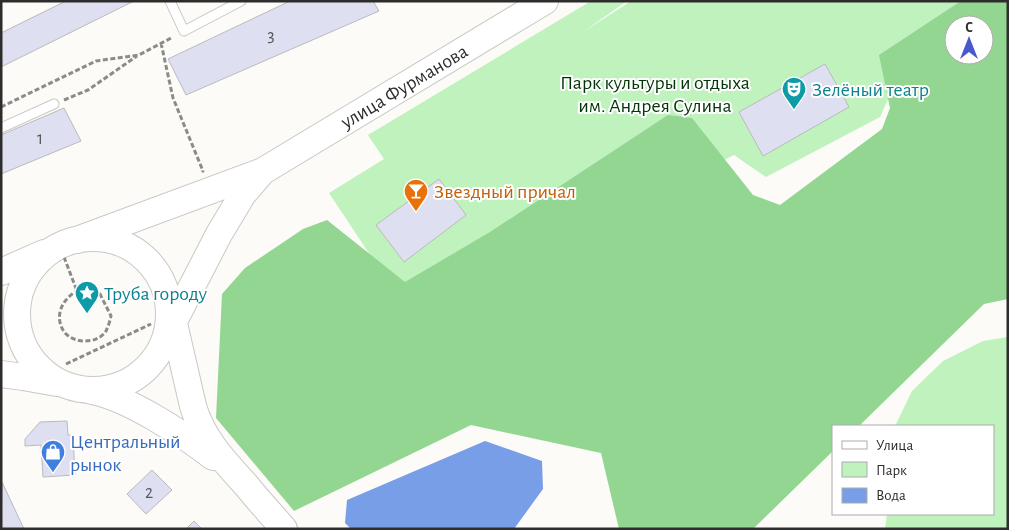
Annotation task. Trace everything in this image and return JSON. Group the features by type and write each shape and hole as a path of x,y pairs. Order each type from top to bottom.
{"main road":[{"name":"улица Фурманова","path":"263,171 545,1"},
{"path":"1,272 51,250 263,171"},
{"path":"92,391 114,388 133,379 146,369 159,353 169,317 207,258 243,194 263,171"},
{"path":"77,240 96,238 123,244 147,261 157,273 164,287 169,317 196,419 216,452 281,528"},
{"path":"51,250 28,273 17,302 17,324 22,345 31,360 51,378"},
{"path":"190,391 189,365 193,307 198,284 207,258"},
{"path":"1,374 51,378 79,389 101,392 174,430 234,472"}],"lane":[{"path":"170,1 184,31 241,1"},
{"path":"1,128 54,104"}],"path":[{"path":"54,104 88,90 139,55 161,43 173,98 203,171"},
{"path":"1,107 96,61 139,55"},
{"path":"77,291 100,294 111,316 106,332 97,340 84,342 66,334 59,322 61,307 69,296 77,291"},
{"path":"51,378 59,367 169,317"},
{"path":"97,340 100,347"}],"green space":[{"name":"Парк культуры и отдыха им. Андрея Сулина","path":"591,1 627,1 583,32 631,1 993,1 970,15 944,15 944,34 899,75 880,117 766,177 734,155 412,318 329,193 384,159 368,135"},
{"path":"961,1 1008,1 1008,299 984,304 860,425 832,425 832,452 753,529 619,529 601,453 471,425 294,511 216,418 222,294 245,268 303,229 327,220 405,282 490,232 668,115 692,118 753,195 780,205 882,129 890,108 879,55"},
{"path":"1008,337 1008,529 885,529 887,515 994,515 994,425 895,425 912,391 943,361 983,341"}],"water":[{"path":"485,441 542,461 543,489 514,529 351,529 345,523 347,500"}],"building":[{"path":"66,1 134,1 1,67 1,33"},
{"path":"290,1 373,1 379,11 186,95 168,59"},
{"name":"Зелёный театр","path":"825,64 849,107 763,156 739,112"},
{"path":"64,108 81,141 1,174 1,135"},
{"path":"439,179 466,215 404,262 376,225"},
{"path":"67,421 68,435 73,435 75,475 43,477 41,445 25,446 25,439 40,422"},
{"path":"152,470 172,490 146,514 127,494"},
{"path":"2,482 24,529 2,529 1,527"},
{"path":"194,521 202,529 186,529"}],"place":[{"name":"Зелёный театр","path":"794,110"},
{"name":"Звездный причал","path":"416,212"},
{"name":"Труба городу","path":"87,314"},
{"name":"Центральный рынок","path":"53,473"}]}
